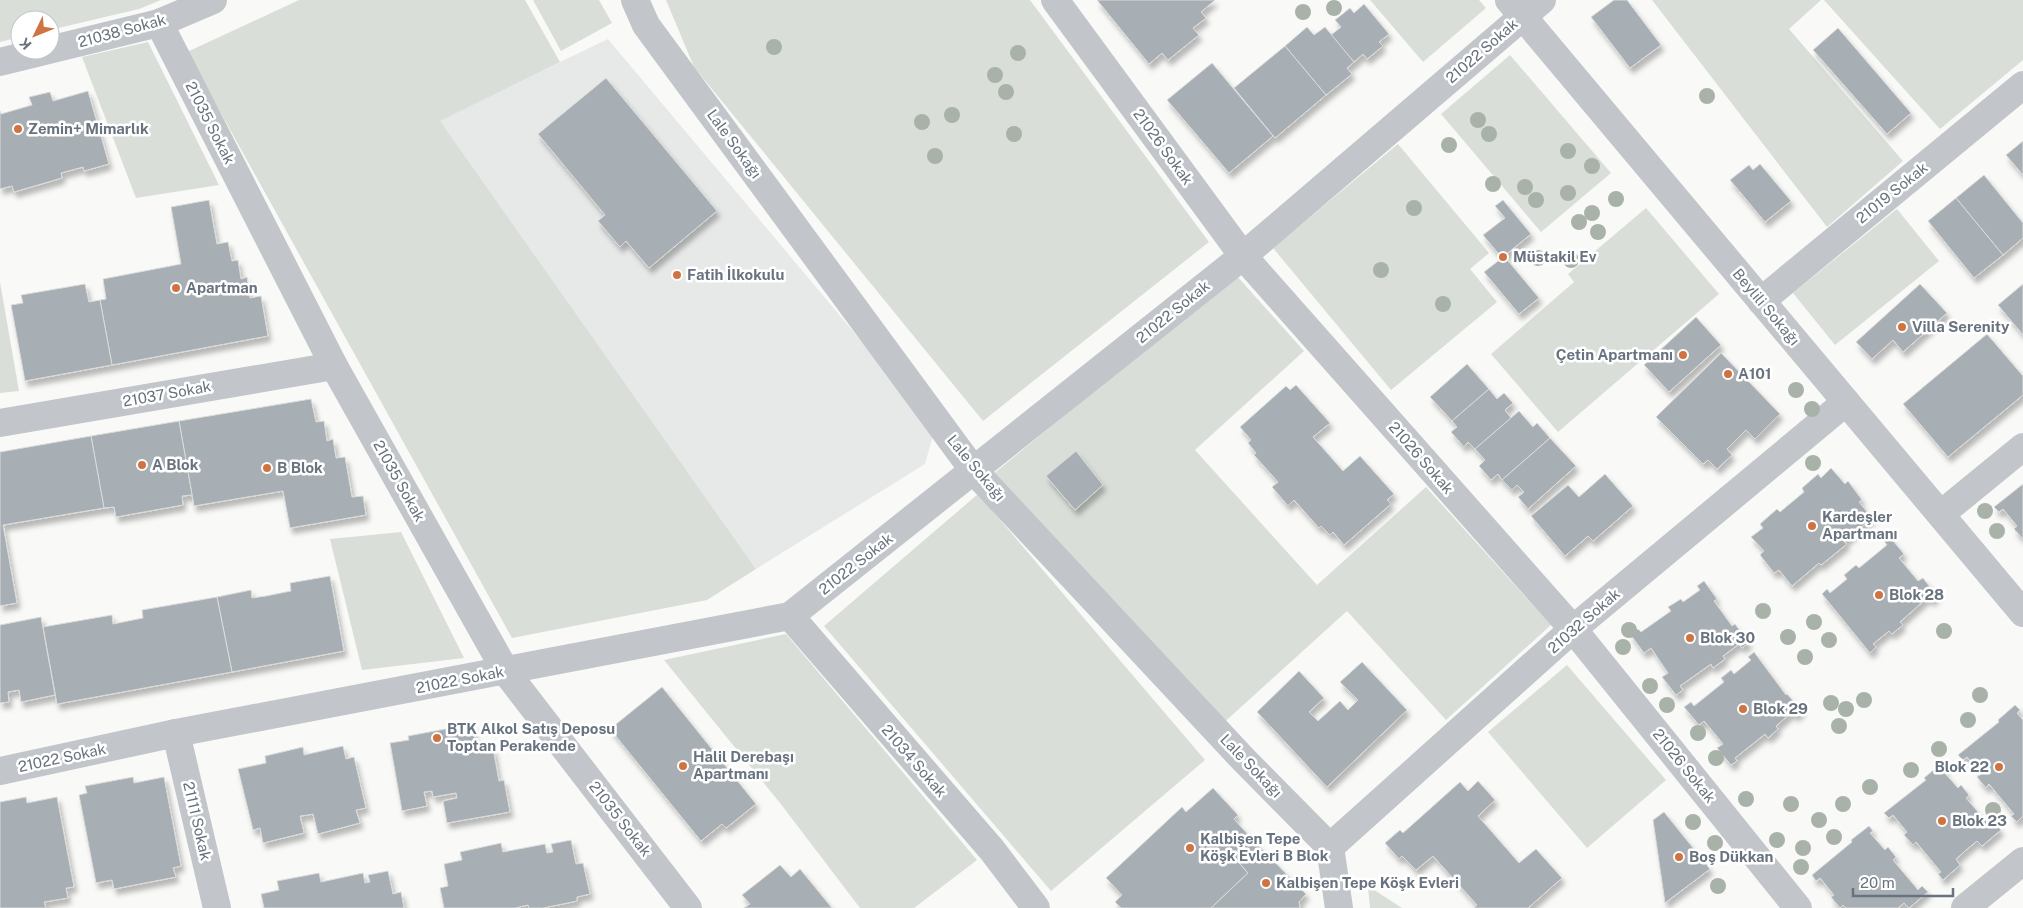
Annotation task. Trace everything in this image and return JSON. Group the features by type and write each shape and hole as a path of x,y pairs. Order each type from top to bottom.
{"street":[{"name":"21038 Sokak","path":"0,62 159,23 213,0"},
{"name":"Lale Sokağı","path":"634,0 646,25 974,471 1244,759 1330,847"},
{"name":"21026 Sokak","path":"1055,0 1243,256 1573,630 1798,908"},
{"name":"21022 Sokak","path":"0,771 176,733 506,672 790,616 1243,256 1525,5"},
{"name":"Beylili Sokağı","path":"1525,5 1761,301 2023,613"},
{"name":"21035 Sokak","path":"159,23 334,366 506,672 688,908"},
{"name":"21019 Sokak","path":"1761,301 2023,85"},
{"name":"21037 Sokak","path":"0,423 334,366"},
{"name":"21032 Sokak","path":"1330,847 1573,630 1846,402"},
{"path":"1941,514 2023,447"},
{"name":"21034 Sokak","path":"790,616 992,850 1036,908"},
{"name":"21111 Sokak","path":"176,733 218,908"},
{"path":"1330,847 1339,908"},
{"path":"1965,908 2023,861"}],"shaded area":[{"path":"0,0 161,0 139,9 60,28 60,10 10,10 10,40 0,42"},
{"path":"299,0 525,0 560,62 440,121 756,569 707,600 512,638 187,52"},
{"path":"533,0 599,0 612,23 561,51"},
{"path":"666,0 1030,0 1209,242 983,421 694,67"},
{"path":"1370,0 1479,0 1486,8 1423,62"},
{"path":"1652,0 1821,0 1789,29 1903,161 1827,227"},
{"path":"1824,0 2023,0 2023,60 1940,129"},
{"name":"Fatih İlkokulu","path":"608,39 935,429 925,464 756,569 439,120"},
{"path":"148,42 219,185 136,198 82,57"},
{"path":"1510,55 1611,173 1541,232 1441,114"},
{"path":"1398,144 1489,253 1470,269 1497,302 1391,390 1273,248"},
{"path":"1646,208 1719,294 1558,432 1491,354 1574,282 1568,274"},
{"path":"1897,209 1939,261 1835,345 1793,293"},
{"path":"1236,275 1304,351 1195,450 1317,585 1426,487 1551,625 1446,720 1347,611 1219,727 992,475"},
{"path":"0,282 19,391 0,393"},
{"path":"978,494 1205,760 1051,891 824,626"},
{"path":"401,532 464,658 362,670 330,539"},
{"path":"786,634 977,860 914,908 860,908 780,803 664,660"},
{"path":"1567,665 1666,780 1587,848 1488,732"},
{"path":"1368,886 1402,908 1370,908"}],"building":[{"path":"1097,0 1215,0 1201,12 1206,18 1193,28 1199,35 1168,60 1162,53 1149,64"},
{"path":"1614,0 1627,0 1661,45 1630,68 1591,17"},
{"path":"1364,4 1389,34 1379,42 1383,46 1367,59 1363,54 1354,62 1331,35 1341,27 1335,20 1350,8 1354,13"},
{"path":"1307,27 1314,35 1325,27 1354,62 1347,68 1352,74 1326,95 1285,46"},
{"path":"1838,28 1911,113 1887,134 1813,50"},
{"path":"1285,46 1326,95 1275,138 1234,88"},
{"path":"1212,63 1273,136 1229,173 1167,100"},
{"name":"Fatih İlkokulu","path":"606,78 717,211 649,268 626,241 620,247 598,221 605,215 538,134"},
{"path":"88,91 109,164 84,171 83,167 61,173 62,178 14,192 12,186 0,189 0,111 1,114 32,105 29,97 50,92 53,101"},
{"path":"2023,141 2023,175 2006,155"},
{"path":"1760,164 1791,201 1765,222 1730,180 1749,165 1753,170"},
{"path":"1984,175 2023,223 2023,238 2003,255 1956,198"},
{"path":"1956,198 2003,255 1974,278 1928,221"},
{"name":"Apartman","path":"209,200 217,244 228,242 232,261 238,260 241,279 247,277 250,298 261,296 268,336 112,365 100,300 106,299 103,279 181,264 171,207"},
{"name":"Müstakil Ev","path":"1503,200 1531,234 1504,256 1539,298 1519,314 1484,272 1502,258 1483,235 1505,218 1495,206"},
{"path":"85,284 89,302 100,300 112,365 25,381 11,305 23,303 21,295"},
{"name":"Villa Serenity","path":"1920,284 1947,313 1903,352 1893,340 1872,359 1856,342"},
{"path":"2023,284 2023,335 1998,305"},
{"name":"Çetin Apartmanı","path":"1696,317 1721,345 1669,392 1644,365"},
{"path":"1987,334 2023,376 2023,395 1948,457 1903,404"},
{"path":"1721,353 1780,414 1755,439 1746,430 1727,449 1732,455 1717,469 1708,460 1703,464 1656,417"},
{"path":"1467,364 1489,389 1452,421 1430,397"},
{"path":"1296,385 1330,423 1313,437 1343,471 1360,456 1394,494 1387,500 1391,504 1344,545 1333,532 1330,535 1321,526 1319,528 1294,500 1288,506 1272,487 1278,482 1254,455 1256,453 1248,443 1251,440 1240,427 1286,386 1290,390"},
{"path":"1489,389 1497,399 1504,393 1513,403 1505,410 1511,418 1475,449 1468,442 1464,447 1451,432 1457,427 1452,421"},
{"name":"B Blok","path":"311,399 316,422 324,421 327,441 333,439 336,458 345,457 352,497 363,496 366,515 290,528 283,491 194,506 179,421"},
{"path":"1519,411 1533,427 1537,423 1550,438 1502,480 1498,474 1491,480 1479,466 1485,460 1475,449"},
{"name":"A Blok","path":"179,421 192,495 182,496 183,505 116,517 114,507 104,508 91,436"},
{"path":"91,436 104,508 3,525 17,603 0,606 0,452"},
{"path":"1550,438 1576,466 1528,509 1518,497 1524,492 1517,485 1512,490 1502,480"},
{"path":"1076,451 1103,485 1075,510 1046,476"},
{"name":"Kardeşler Apartmanı","path":"1831,468 1845,484 1848,481 1862,500 1859,502 1872,518 1844,542 1847,544 1821,565 1819,563 1792,586 1779,570 1774,573 1760,555 1764,551 1751,537 1763,528 1760,524 1777,509 1780,512 1804,492 1802,488 1818,474 1821,478"},
{"path":"1605,474 1633,506 1593,541 1588,536 1565,556 1531,516 1568,485 1579,497"},
{"path":"2023,484 2023,539 2014,529 2017,526 2003,509 1999,512 1994,507"},
{"name":"Blok 28","path":"1889,536 1904,554 1899,558 1918,581 1923,578 1937,596 1931,601 1928,597 1900,622 1903,625 1892,634 1889,631 1873,644 1876,647 1870,653 1822,594 1827,589 1830,593 1847,579 1844,575 1856,565 1859,568 1887,545 1884,541"},
{"path":"330,576 344,651 232,672 217,597 251,590 252,598 266,596 291,591 290,583"},
{"name":"Blok 30","path":"1704,581 1717,599 1714,601 1732,626 1735,624 1749,643 1742,648 1739,644 1723,656 1725,659 1713,668 1711,664 1680,686 1683,690 1676,695 1662,677 1668,673 1651,648 1644,653 1630,634 1638,629 1641,632 1671,611 1668,607 1681,599 1683,602 1700,590 1697,586"},
{"path":"217,597 232,672 57,704 43,627 112,615 113,624 143,618 142,610"},
{"path":"41,617 55,695 21,702 19,690 8,692 9,702 0,703 0,625"},
{"name":"Blok 29","path":"1754,652 1786,695 1802,711 1795,716 1792,712 1776,726 1778,729 1768,738 1765,734 1735,758 1737,761 1731,765 1717,748 1723,744 1715,734 1704,721 1699,725 1684,707 1691,702 1694,706 1724,682 1721,678 1731,670 1734,674 1751,660 1748,657"},
{"path":"1362,662 1407,710 1327,787 1257,712 1299,671 1324,698 1309,712 1318,721 1340,701 1348,710 1358,700 1340,682"},
{"name":"Halil Derebaşı Apartmanı","path":"662,687 756,804 726,828 722,824 701,841 610,729"},
{"name":"Blok 22","path":"2015,705 2020,710 2017,713 2023,720 2023,816 2017,822 2011,816 2014,814 1989,784 1986,788 1977,777 1981,774 1967,757 1963,760 1958,755 1999,722 1998,720"},
{"path":"472,724 477,751 493,748 499,781 504,780 510,812 447,823 443,801 457,798 456,793 433,797 432,791 424,792 427,806 402,811 390,743 409,740 408,736"},
{"path":"343,746 346,759 354,757 366,808 356,810 360,823 318,834 313,814 300,816 304,833 263,843 260,828 253,830 238,769 266,763 265,756 303,747 304,755"},
{"name":"Blok 23","path":"1942,763 1946,768 1943,771 1958,788 1961,785 1969,795 1966,798 1991,827 1995,824 2001,830 1982,846 1977,841 1966,850 1956,859 1960,865 1943,880 1938,874 1941,872 1916,842 1913,845 1904,835 1907,832 1893,815 1889,818 1884,813 1926,780 1924,778"},
{"path":"133,777 134,783 164,777 181,866 173,868 176,877 114,889 112,880 96,883 79,795 87,793 85,786"},
{"path":"1478,781 1495,800 1478,816 1519,863 1536,849 1562,878 1528,908 1474,908 1477,905 1433,856 1416,870 1402,856 1399,859 1385,843 1400,830 1403,833 1460,782 1468,791"},
{"name":"Kalbişen Tepe Köşk Evleri B Blok","path":"1213,788 1238,815 1234,819 1252,839 1234,857 1248,873 1211,908 1121,908 1115,902 1122,895 1106,878 1182,807 1186,812"},
{"path":"26,797 27,803 57,797 74,887 66,888 68,898 44,902 46,908 0,908 0,802"},
{"name":"Boş Dükkan","path":"1664,812 1710,869 1665,903 1653,820"},
{"path":"1869,826 1873,831 1870,833 1885,850 1888,847 1896,857 1893,860 1918,890 1922,886 1928,892 1909,908 1904,903 1898,908 1846,908 1843,905 1840,908 1831,897 1834,895 1820,878 1816,881 1812,875"},
{"name":"Kalbişen Tepe Köşk Evleri","path":"1252,839 1306,894 1299,902 1300,908 1211,908 1248,873 1234,857"},
{"path":"571,840 576,864 583,863 590,894 577,897 577,901 543,908 529,908 528,905 515,908 444,908 440,888 448,886 444,864 462,860 460,852 501,843 503,852 545,844 547,853 553,852 551,844"},
{"path":"780,865 791,877 800,869 832,908 744,908 750,904 742,895"},
{"path":"388,871 393,894 401,892 404,908 264,908 261,894 279,890 277,881 319,873 321,882 363,873 365,883 370,882 368,875"}],"place":[{"name":"Zemin+ Mimarlık","path":"18,129"},
{"name":"Müstakil Ev","path":"1503,257"},
{"name":"Fatih İlkokulu","path":"677,275"},
{"name":"Apartman","path":"176,288"},
{"name":"Villa Serenity","path":"1902,327"},
{"name":"Çetin Apartmanı","path":"1683,355"},
{"name":"A101","path":"1728,374"},
{"name":"A Blok","path":"142,465"},
{"name":"B Blok","path":"267,468"},
{"name":"Kardeşler Apartmanı","path":"1812,526"},
{"name":"Blok 28","path":"1879,595"},
{"name":"Blok 30","path":"1690,638"},
{"name":"Blok 29","path":"1743,709"},
{"name":"BTK Alkol Satış Deposu Toptan Perakende","path":"437,738"},
{"name":"Halil Derebaşı Apartmanı","path":"683,766"},
{"name":"Blok 22","path":"1999,767"},
{"name":"Blok 23","path":"1942,821"},
{"name":"Kalbişen Tepe Köşk Evleri B Blok","path":"1190,848"},
{"name":"Boş Dükkan","path":"1679,857"},
{"name":"Kalbişen Tepe Köşk Evleri","path":"1266,883"}]}
